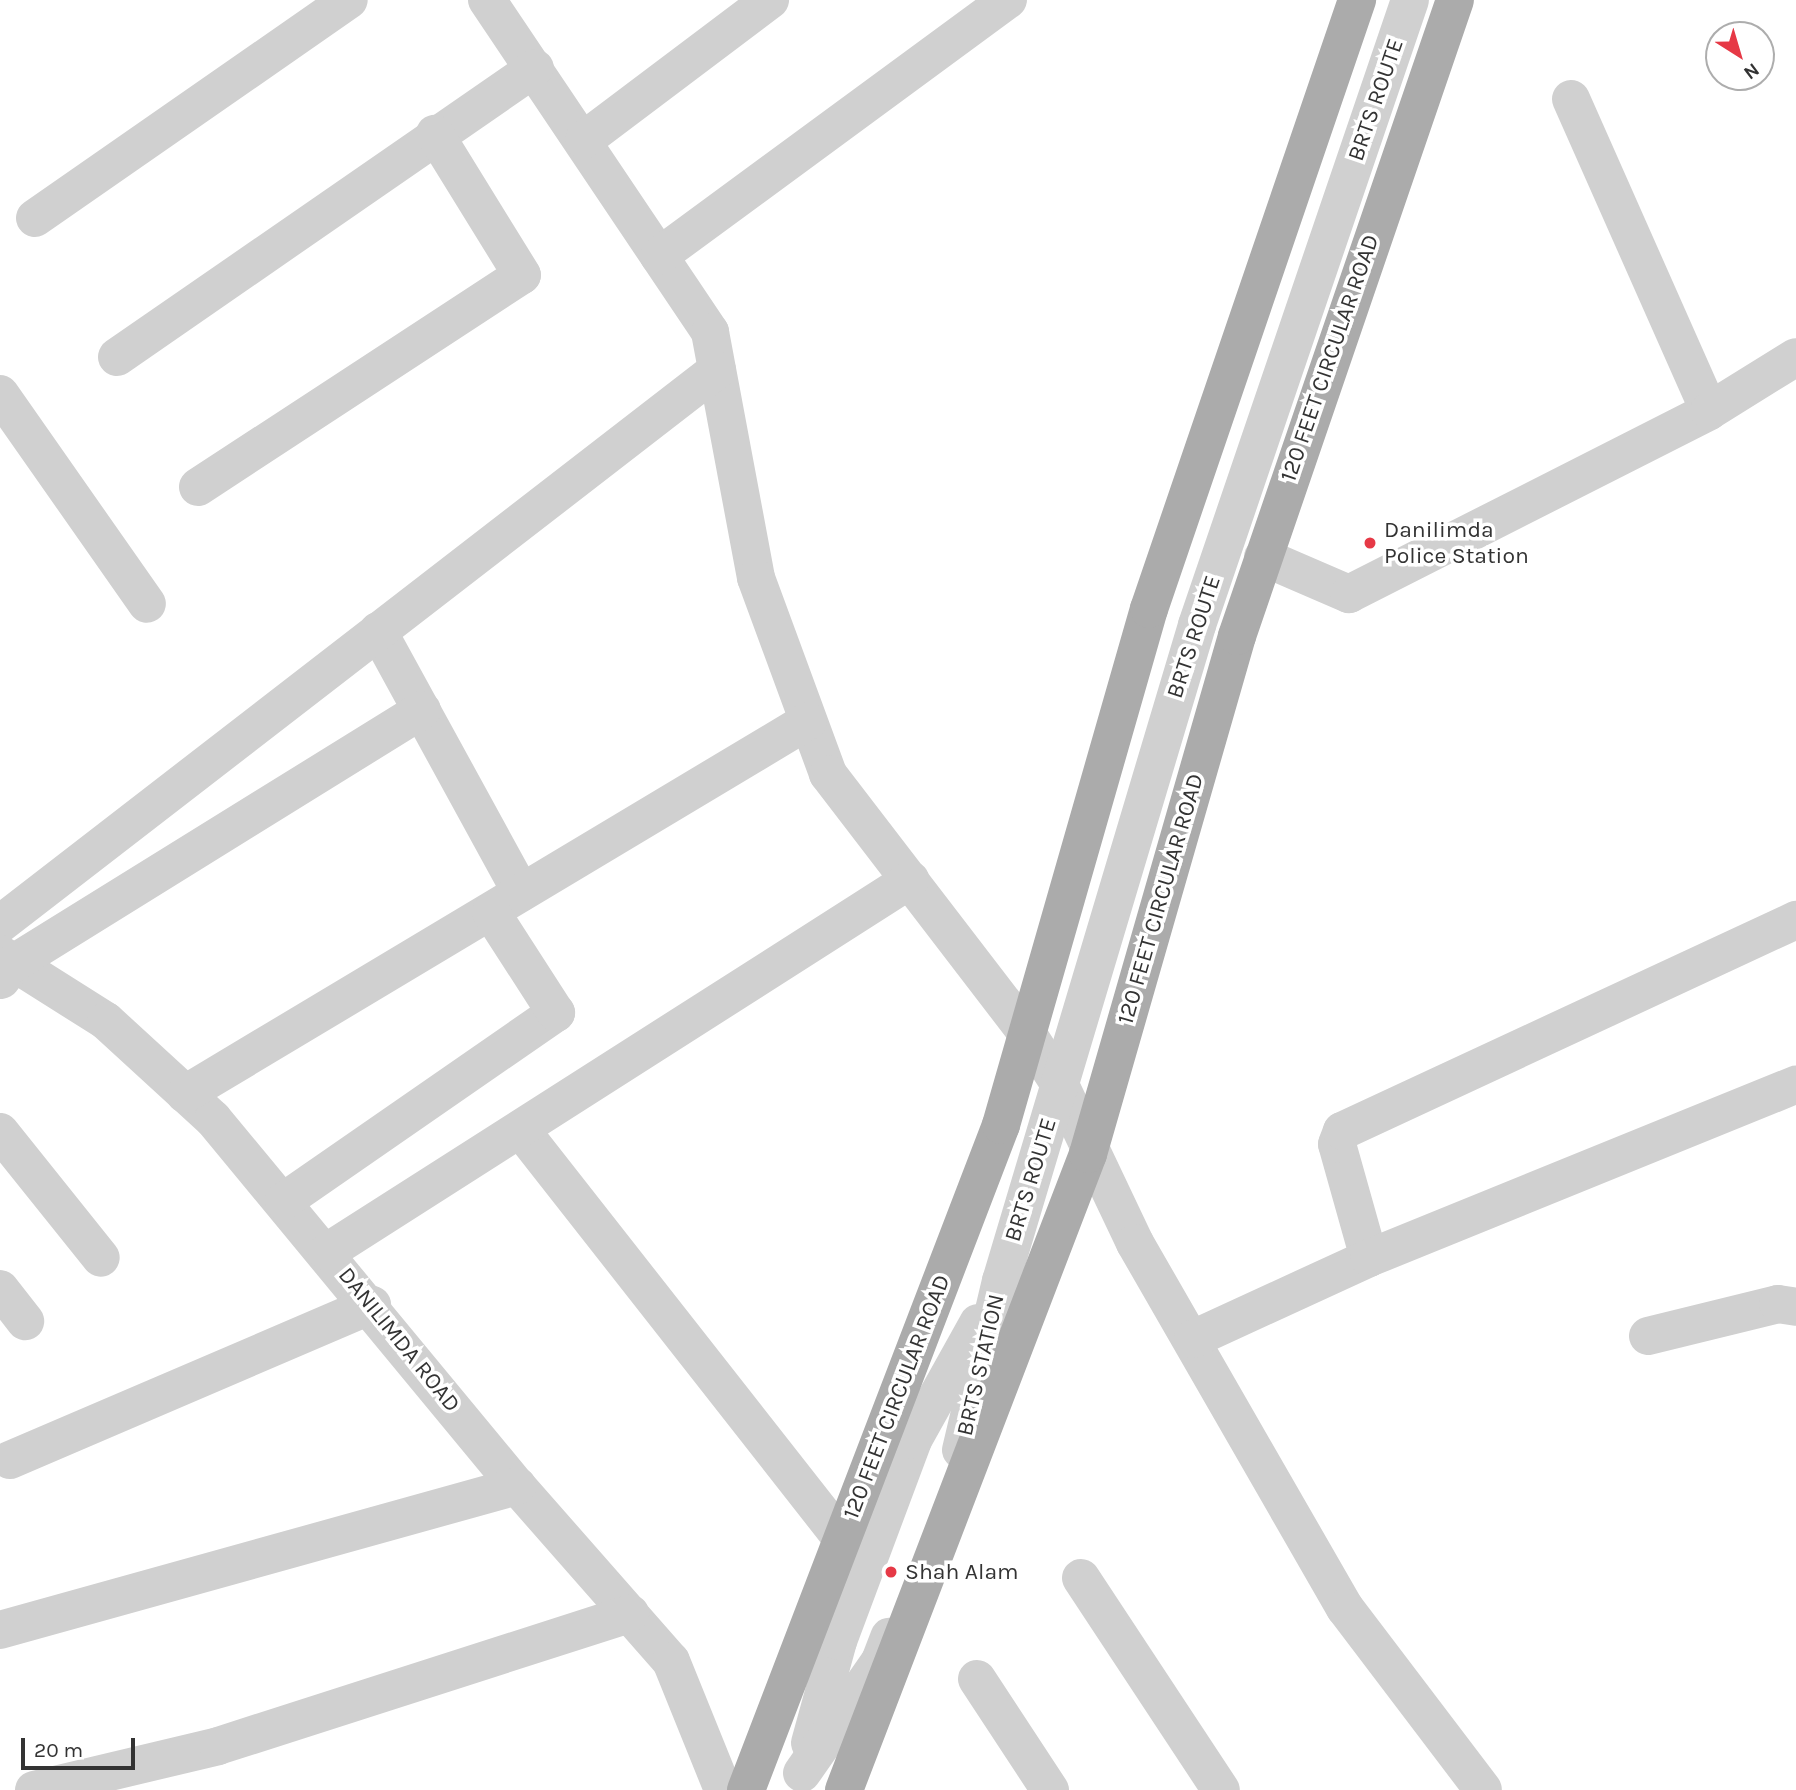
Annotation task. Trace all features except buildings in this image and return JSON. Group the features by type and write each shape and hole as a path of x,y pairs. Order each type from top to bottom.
{"main road":[{"name":"120 FEET CIRCULAR ROAD","path":"746,1790 1001,1125 1149,610 1357,0"},
{"name":"120 FEET CIRCULAR ROAD","path":"844,1790 1088,1154 1263,557 1455,0"}],"street":[{"path":"35,218 349,0"},
{"path":"487,0 584,140 710,332 756,578 828,774 1027,1033 1060,1084 1088,1154 1345,1608 1482,1790"},
{"path":"584,140 770,0"},
{"path":"659,256 1008,0"},
{"name":"BRTS ROUTE","path":"1000,1281 1197,625 1410,0"},
{"path":"117,357 435,134 534,68"},
{"path":"1571,99 1709,411"},
{"path":"198,488 522,275 435,134"},
{"path":"1263,557 1349,594 1709,411 1796,357"},
{"path":"0,924 717,370"},
{"path":"0,394 146,604"},
{"path":"284,1201 556,1013 422,710 378,631"},
{"path":"5,966 422,710"},
{"path":"185,1094 808,721"},
{"path":"327,1252 909,880"},
{"path":"1369,1258 1337,1144 1342,1131 1796,920"},
{"name":"DANILIMDA ROAD","path":"5,966 106,1021 185,1094 284,1201 372,1305 517,1486 671,1661 723,1790"},
{"path":"1193,1339 1369,1258 1796,1085"},
{"path":"521,1130 842,1539"},
{"path":"0,1132 101,1258"},
{"name":"BRTS STATION","path":"799,1782 838,1641 913,1440 1000,1281"},
{"path":"0,1289 25,1321"},
{"path":"1648,1336 1778,1304 1796,1307"},
{"path":"10,1460 372,1305"},
{"path":"0,1630 517,1486"},
{"path":"1081,1578 1222,1790"},
{"path":"34,1790 218,1746 630,1614"},
{"path":"977,1679 1051,1790"}],"place":[{"name":"Danilimda Police Station","path":"1370,543"},
{"name":"Shah Alam","path":"891,1572"}]}
